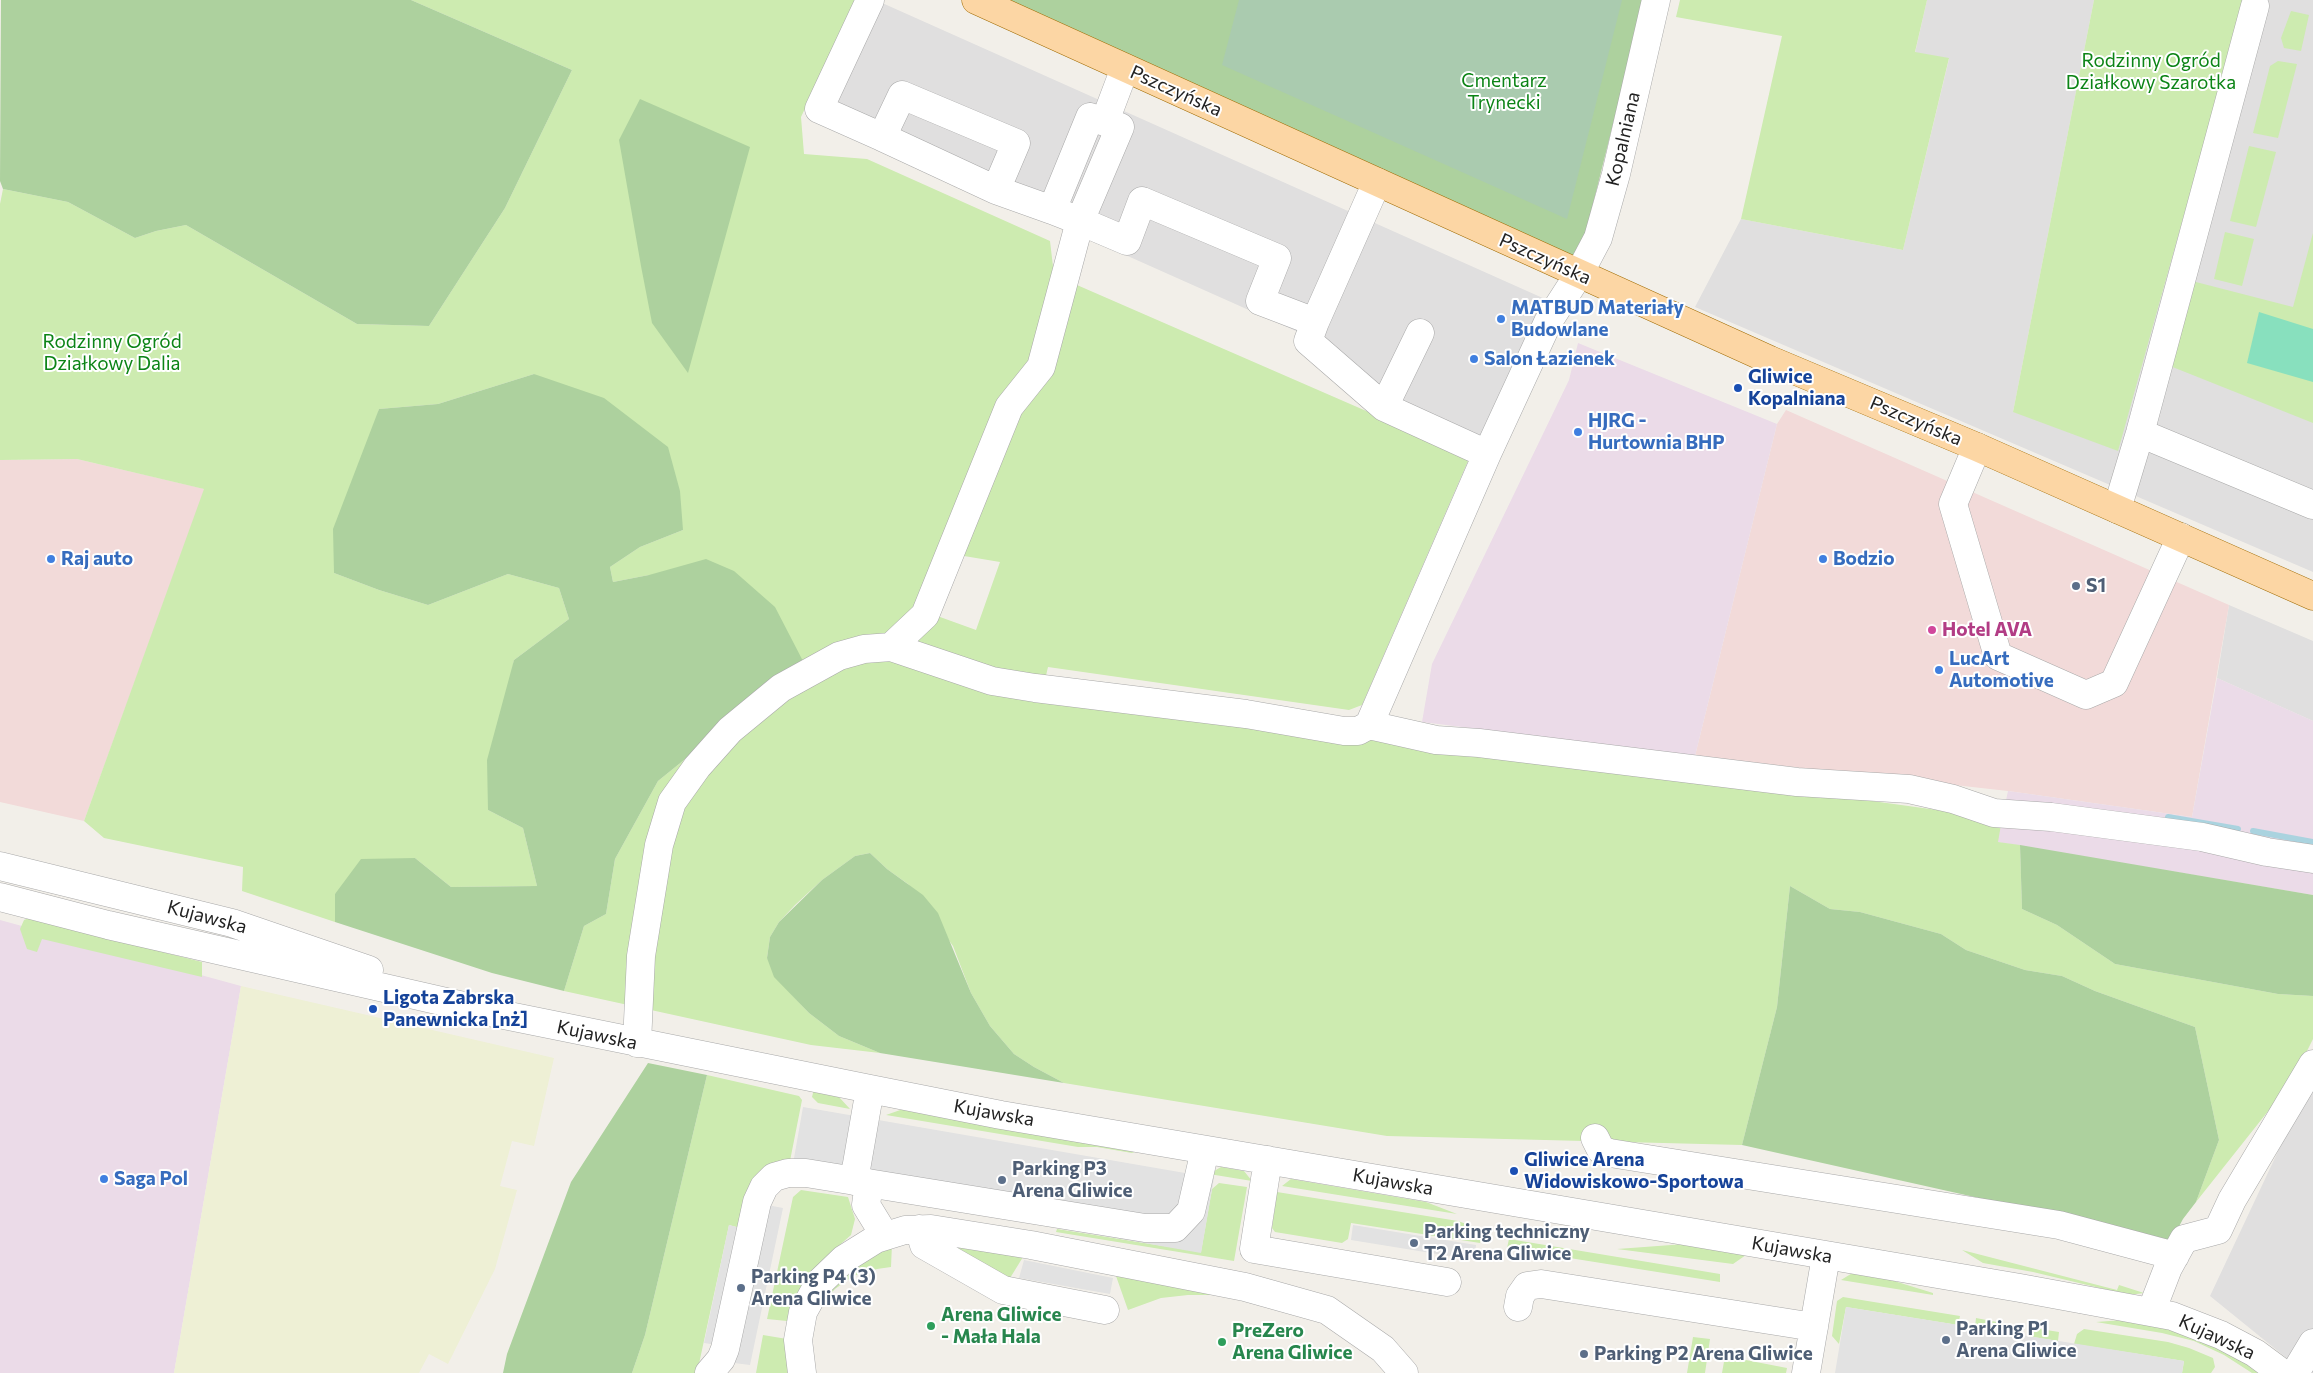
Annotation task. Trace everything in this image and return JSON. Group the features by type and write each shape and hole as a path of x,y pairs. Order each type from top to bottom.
{"main road":[{"name":"Pszczyńska","path":"976,0 1770,360 2118,508 2313,596"}],"street":[{"path":"870,0 819,109 996,190 1052,210 1126,241 1142,201 1277,258 1260,301 1315,322"},
{"name":"Kopalniana","path":"1369,725 1487,454 1552,314 1579,274 1598,238 1606,212 1656,0"},
{"path":"2118,508 2255,6"},
{"path":"1105,121 1125,68"},
{"path":"882,137 902,95 1016,143 996,190"},
{"path":"891,647 925,615 1009,406 1040,367 1080,221 1120,127 1090,116 1052,210"},
{"path":"1377,182 1308,341 1384,407 1487,454"},
{"path":"1384,407 1420,333"},
{"path":"2140,433 2313,505"},
{"path":"1977,447 1952,504 1998,656 2078,692 2086,695 2114,683 2181,537"},
{"path":"637,1043 641,956 659,845 672,802 697,767 730,730 781,688 839,656 864,649 891,647 992,681 1027,687 1246,714 1344,732 1358,731 1369,725 1436,740 1479,743 1797,782 1909,790 1953,799 1994,812 2051,817 2202,837 2267,852 2313,859"},
{"name":"Kujawska","path":"0,866 232,923 286,939 494,1013"},
{"name":"Kujawska","path":"0,897 108,925 494,1013 870,1090 1001,1115 2151,1312 2194,1323 2221,1335 2255,1353 2282,1373"},
{"path":"223,951 232,923"},
{"path":"2151,1312 2168,1268 2184,1239 2218,1230 2232,1200 2313,1064"},
{"path":"870,1090 862,1182 866,1205 885,1236"},
{"path":"1595,1138 1601,1150 1610,1153 1715,1172 2059,1225 2175,1256"},
{"path":"709,1373 721,1359 725,1349 757,1202 764,1187 774,1177 788,1173 806,1173 1145,1228 1175,1228 1190,1211 1205,1150"},
{"path":"1268,1160 1254,1249 1448,1282"},
{"path":"919,1229 924,1245 1003,1290 1105,1310"},
{"path":"802,1373 798,1340 804,1312 818,1283 844,1259 876,1239 905,1230 919,1229 931,1229 1031,1245 1245,1287 1327,1310 1383,1349 1404,1373"},
{"path":"1518,1308 1520,1296 1527,1286 1541,1284 1810,1350 1826,1256"},
{"path":"2295,1373 2313,1343"}],"shaded area":[{"path":"1927,0 2094,0 2013,412 2244,0 2313,0 2313,572 1695,307 1741,219 1903,250 1949,59 1915,53"},
{"path":"880,2 1545,299 1481,446 1381,402 1325,344 825,121"},
{"path":"1578,343 1777,424 1695,756 1422,722 1432,664 1569,380"},
{"path":"1786,410 2229,605 2192,817 2008,791 1695,756 1777,424"},
{"path":"77,459 205,489 84,821 0,802 0,460"},
{"path":"2229,605 2313,641 2313,721 2217,678"},
{"path":"2217,678 2313,721 2313,895 1997,842 2008,791 2192,817"},
{"name":"Saga Pol","path":"0,920 241,986 174,1373 0,1373"},
{"path":"2313,1077 2313,1373 2305,1373 2210,1296"},
{"name":"Parking P3 Arena Gliwice","path":"803,1107 1214,1178 1201,1253 790,1181"},
{"name":"Parking P4 (3) Arena Gliwice","path":"767,1205 783,1208 750,1365 734,1363 737,1348 704,1343 729,1225 744,1229"},
{"name":"Parking techniczny T2 Arena Gliwice","path":"1353,1225 1476,1245 1474,1260 1351,1240"},
{"path":"1024,1260 1113,1278 1110,1294 1019,1278"},
{"name":"Parking P1 Arena Gliwice","path":"1846,1307 2184,1361 2182,1373 1835,1373"}],"green space":[{"path":"1,0 411,0 572,70 505,208 429,326 357,324 186,225 156,231 135,238 68,202 3,189 0,181"},
{"name":"Rodzinny Ogród Działkowy Dalia","path":"411,0 856,0 801,117 804,154 867,159 1050,241 1054,275 1465,454 1468,461 1362,705 1349,710 1048,667 1041,697 1800,791 2002,819 1998,842 2020,845 2022,909 2057,925 2115,964 2278,994 2313,996 2313,1039 2292,1081 2196,1202 2219,1140 2195,1027 2095,991 2062,976 2025,970 1966,950 1941,934 1860,912 1830,909 1790,886 1777,1007 1742,1145 1387,1136 1064,1083 1014,1054 990,1026 971,993 953,946 908,884 887,869 870,853 855,856 822,880 795,905 779,922 770,937 767,958 792,995 809,1013 839,1036 880,1053 811,1045 564,991 584,926 606,914 615,859 658,781 804,663 649,575 613,582 610,567 640,547 683,530 534,374 438,404 379,409 334,573 379,590 428,605 508,574 559,588 569,619 514,660 488,810 523,828 537,886 451,887 415,858 335,894 335,922 242,891 243,867 104,838 84,821 204,489 77,459 0,460 0,204 3,189 68,202 135,238 156,231 186,225 357,324 429,326 505,208 572,70","holes":["940,552 1000,562 976,630 918,609"]},
{"name":"Cmentarz Trynecki","path":"976,0 1644,0 1579,260"},
{"name":"Cmentarz Trynecki","path":"1239,0 1622,0 1567,219 1222,65"},
{"path":"1680,0 1927,0 1915,52 1949,58 1903,250 1741,219 1782,36 1676,17"},
{"name":"Rodzinny Ogród Działkowy Szarotka","path":"2094,0 2244,0 2118,451 2013,412"},
{"path":"2291,11 2309,15 2301,51 2284,48 2281,38"},
{"path":"2278,61 2297,64 2278,138 2253,133 2270,66"},
{"path":"640,99 750,147 688,373 652,323 641,266 619,140"},
{"path":"2249,146 2276,152 2256,227 2230,221"},
{"path":"2225,232 2254,239 2242,286 2214,279"},
{"path":"2313,233 2313,423 2170,366 2192,281 2293,307"},
{"path":"2259,312 2313,329 2313,382 2247,363"},
{"path":"534,374 604,398 668,447 680,491 683,530 640,547 610,567 613,582 649,575 706,559 734,571 775,607 804,663 658,781 615,859 606,914 584,926 564,991 492,973 335,922 335,894 361,859 415,858 451,887 537,886 523,828 488,810 487,760 514,660 569,619 559,588 508,574 428,605 379,590 334,573 333,529 379,409 438,404"},
{"path":"2020,845 2313,895 2313,996 2278,994 2115,964 2057,925 2022,909"},
{"path":"870,853 887,869 923,895 938,913 971,993 990,1026 1014,1054 1064,1083 880,1053 839,1036 809,1013 774,977 767,958 770,937 779,922 822,880 855,856"},
{"path":"1790,886 1830,909 1860,912 1941,934 1966,950 2025,970 2062,976 2095,991 2195,1027 2219,1140 2196,1202 2183,1219 2170,1243 2055,1215 1742,1145 1777,1007"},
{"path":"29,918 202,962 202,977 42,939 37,952 27,949 20,929 24,920"},
{"path":"241,986 554,1058 534,1146 512,1141 500,1186 517,1190 495,1269 448,1364 429,1354 419,1373 174,1373"},
{"path":"648,1063 707,1075 645,1335 632,1373 503,1373 507,1354 571,1182"},
{"path":"707,1075 799,1096 802,1100 789,1166 744,1229 729,1225 697,1373 632,1373 645,1335"},
{"path":"814,1089 839,1097 850,1109 818,1103 812,1097"},
{"path":"906,1108 1137,1151 1132,1153 1097,1147 1078,1147 886,1115"},
{"path":"1221,1167 1244,1171 1252,1181 1209,1174"},
{"path":"1291,1179 1426,1202 1457,1214 1282,1186"},
{"path":"1219,1183 1247,1187 1234,1261 1056,1232 1057,1229 1201,1252 1212,1189"},
{"path":"801,1190 848,1197 855,1219 851,1235 825,1258 808,1278 794,1300 787,1321 767,1319 793,1197"},
{"path":"1277,1192 1458,1221 1480,1229 1482,1235 1480,1243 1351,1223 1348,1239 1342,1243 1275,1232 1272,1228"},
{"path":"938,1239 1218,1295 1188,1295 1161,1298 1128,1310 1116,1276 1023,1257 1007,1283"},
{"path":"1509,1239 1720,1274 1720,1282 1507,1248"},
{"path":"892,1244 891,1267 853,1276 835,1289 825,1300 818,1311 805,1347 825,1287"},
{"path":"1685,1244 1746,1255 1733,1264 1617,1249"},
{"path":"1962,1250 2117,1290 2119,1285 2144,1293 2129,1295 2033,1272 1983,1263"},
{"path":"1854,1272 1878,1276 1933,1293 1933,1295 1841,1280"},
{"path":"1843,1297 1960,1316 1958,1325 1846,1307 1839,1344 1832,1336 1837,1301"},
{"path":"1976,1318 2007,1324 2006,1332 1975,1327"},
{"path":"2137,1319 2191,1333 2264,1373 2252,1373 2224,1355 2194,1341 2162,1333 2096,1322"},
{"path":"2028,1327 2059,1332 2058,1341 2027,1336"},
{"path":"2084,1329 2168,1342 2189,1348 2213,1358 2215,1367 2211,1373 2182,1373 2184,1361 2074,1344 2077,1334"},
{"path":"763,1335 787,1339 788,1373 756,1373"},
{"path":"1693,1337 1710,1339 1705,1373 1687,1373"},
{"path":"1725,1356 1787,1368 1786,1373 1722,1373"}],"waterway":[{"path":"2168,817 2238,829"},
{"path":"2253,831 2313,842"}],"place":[{"name":"MATBUD Materiały Budowlane","path":"1501,319"},
{"name":"Salon Łazienek","path":"1474,359"},
{"name":"Gliwice Kopalniana","path":"1738,388"},
{"name":"HJRG - Hurtownia BHP","path":"1578,432"},
{"name":"Raj auto","path":"51,559"},
{"name":"Bodzio","path":"1823,559"},
{"name":"S1","path":"2076,586"},
{"name":"Hotel AVA","path":"1932,630"},
{"name":"LucArt Automotive","path":"1939,670"},
{"name":"Ligota Zabrska Panewnicka [nż]","path":"373,1009"},
{"name":"Gliwice Arena Widowiskowo-Sportowa","path":"1514,1171"},
{"name":"Saga Pol","path":"104,1179"},
{"name":"Parking P3 Arena Gliwice","path":"1002,1180"},
{"name":"Parking techniczny T2 Arena Gliwice","path":"1414,1243"},
{"name":"Parking P4 (3) Arena Gliwice","path":"741,1288"},
{"name":"Arena Gliwice - Mała Hala","path":"931,1326"},
{"name":"Parking P1 Arena Gliwice","path":"1946,1340"},
{"name":"PreZero Arena Gliwice","path":"1222,1342"},
{"name":"Parking P2 Arena Gliwice","path":"1584,1354"}]}
